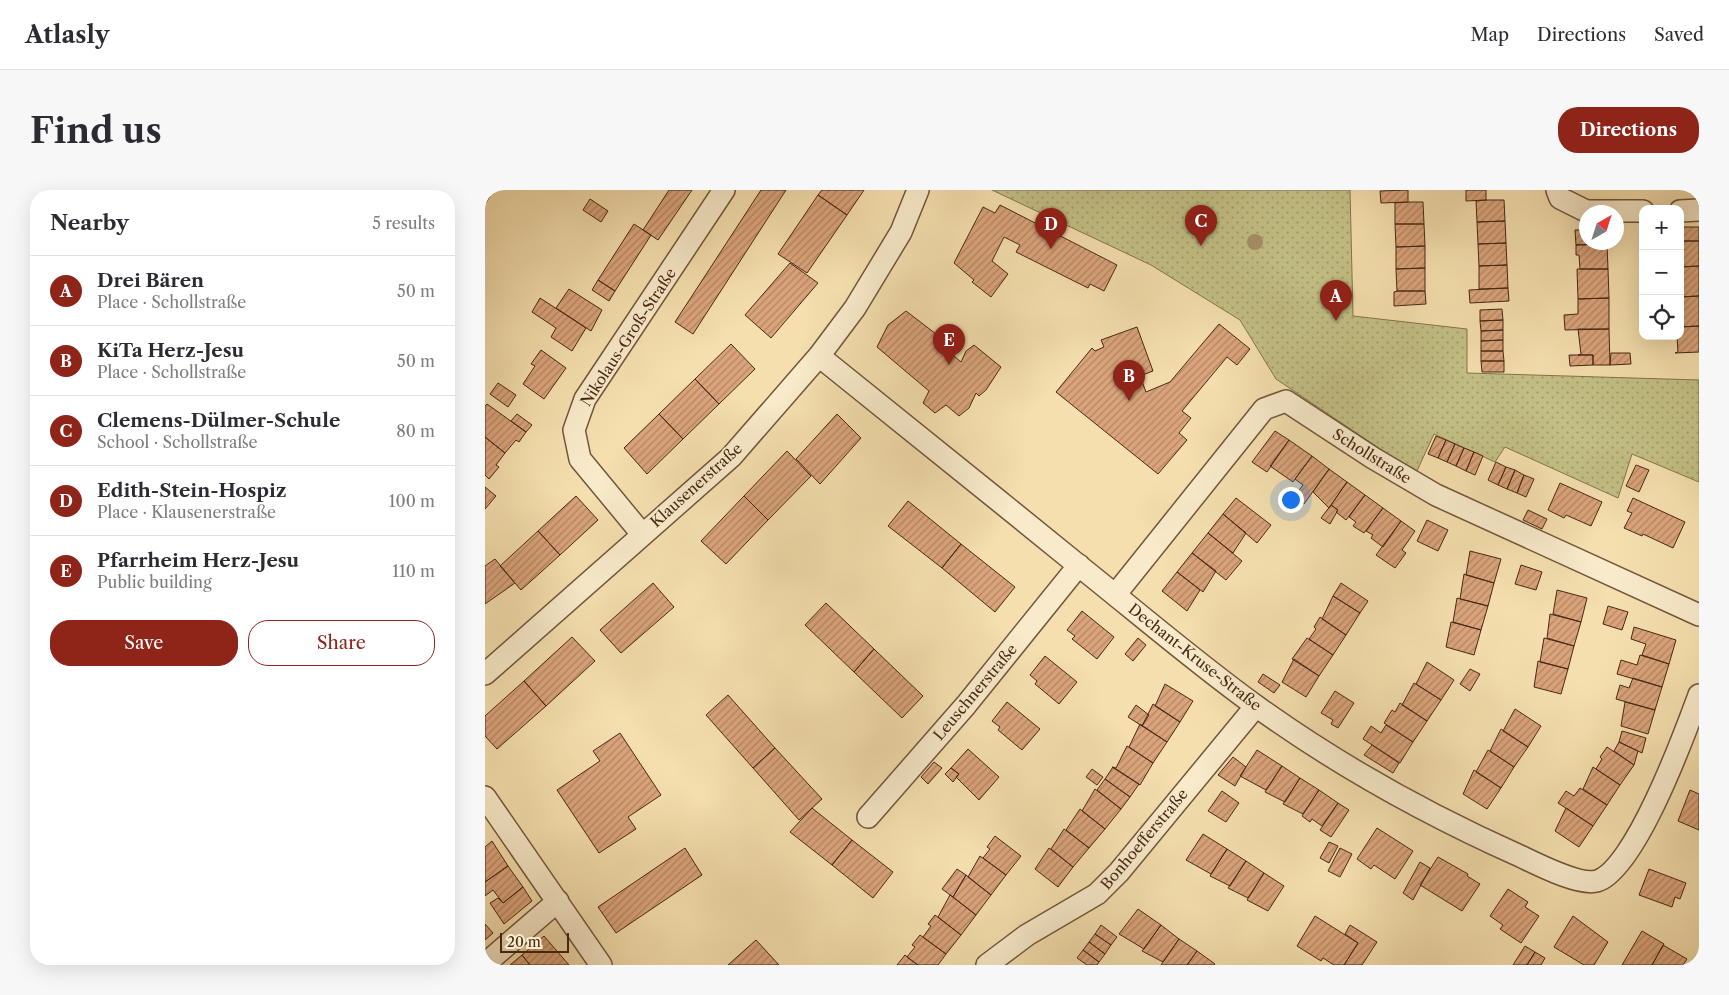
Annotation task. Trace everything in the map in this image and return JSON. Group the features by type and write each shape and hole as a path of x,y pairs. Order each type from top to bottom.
{"street":[{"name":"Nikolaus-Groß-Straße","path":"642,534 580,459 574,430 585,399 724,190"},
{"name":"Klausenerstraße","path":"485,674 731,457 819,356 887,258 901,232 918,190"},
{"path":"1557,190 1560,198 1586,211 1639,211"},
{"path":"1684,210 1699,210"},
{"name":"Dechant-Kruse-Straße","path":"819,356 1115,595 1256,706 1348,766 1487,842 1563,876 1595,882 1611,872 1639,832 1658,798 1699,695"},
{"name":"Schollstraße","path":"1115,595 1264,409 1286,401 1373,458 1436,495 1699,615"},
{"name":"Leuschnerstraße","path":"868,817 965,706 1079,565"},
{"name":"Bonhoefferstraße","path":"987,965 1027,935 1097,894 1119,872 1256,706"},
{"path":"485,796 601,965"},
{"path":"485,964 558,901"}],"shaded area":[{"path":"992,190 1350,190 1353,316 1467,329 1467,373 1699,380 1699,482 1632,454 1618,498 1505,447 1495,462 1434,434 1416,473 1276,379 1240,320 1151,265"}],"building":[{"path":"485,190 494,190 485,204"},
{"path":"669,190 692,190 658,240 643,230"},
{"path":"761,190 786,190 693,334 675,322"},
{"path":"822,190 864,190 847,215 818,195"},
{"path":"1408,190 1408,202 1381,203 1380,191"},
{"path":"1466,190 1486,190 1486,200 1466,201"},
{"path":"818,195 847,215 807,273 778,254"},
{"path":"590,199 608,211 601,222 583,210"},
{"path":"1504,200 1505,221 1477,222 1476,201"},
{"path":"1423,202 1424,224 1395,224 1395,203"},
{"path":"1000,205 1117,265 1104,291 1090,284 1088,288 1016,252 1020,245 1004,237 992,261 1008,274 991,297 972,282 974,280 954,263 983,207 995,213"},
{"path":"1505,221 1506,243 1478,244 1477,222"},
{"path":"634,224 651,235 615,291 598,280"},
{"path":"1395,224 1424,224 1425,246 1396,247"},
{"path":"1684,227 1699,227 1699,241 1684,241"},
{"path":"1575,230 1579,230 1579,245 1576,245"},
{"path":"1684,241 1699,241 1699,266 1684,267"},
{"path":"1506,243 1507,265 1479,266 1478,244"},
{"path":"1576,245 1579,245 1579,250 1607,250 1608,269 1580,269 1579,255 1576,255"},
{"path":"1425,246 1425,268 1396,269 1396,247"},
{"path":"790,263 818,283 771,338 745,315"},
{"path":"1507,265 1508,288 1479,289 1479,266"},
{"path":"1699,266 1699,296 1684,297 1684,267"},
{"path":"1425,268 1425,291 1397,291 1396,269"},
{"path":"1577,269 1608,269 1609,298 1578,299"},
{"path":"598,280 615,291 609,301 592,290"},
{"path":"1508,288 1509,301 1470,303 1469,290"},
{"path":"569,289 602,310 591,331 556,308"},
{"path":"1425,291 1426,304 1394,306 1394,292"},
{"path":"1699,296 1699,326 1684,327 1684,297"},
{"path":"540,298 586,328 572,351 551,337 556,328 532,312"},
{"path":"1609,298 1609,329 1565,330 1564,315 1578,314 1578,299"},
{"path":"1502,309 1503,320 1480,321 1480,310"},
{"path":"906,311 936,334 933,338 961,362 966,351 974,345 1001,367 986,390 979,396 976,393 969,408 959,416 946,405 935,413 923,403 929,391 877,347 888,325"},
{"path":"1503,320 1503,330 1481,331 1480,321"},
{"path":"1219,324 1250,349 1237,365 1227,357 1182,411 1191,418 1179,433 1187,440 1158,474 1056,392 1092,348 1095,351 1104,347 1101,340 1137,327 1153,371 1140,376 1146,392 1170,382"},
{"path":"1699,326 1699,352 1675,353 1678,352 1677,340 1684,340 1684,327"},
{"path":"1578,329 1609,329 1610,365 1593,365 1593,355 1578,355 1581,354"},
{"path":"1503,330 1503,340 1481,341 1481,331"},
{"path":"1503,340 1503,351 1481,351 1481,341"},
{"path":"731,344 755,369 719,404 695,379"},
{"path":"541,350 566,368 544,399 523,384 535,366 531,364"},
{"path":"1481,351 1503,351 1504,361 1481,361"},
{"path":"1611,353 1630,353 1631,364 1610,365"},
{"path":"1569,355 1593,355 1593,365 1570,366"},
{"path":"1481,361 1504,361 1504,372 1482,372"},
{"path":"695,379 719,404 683,439 659,414"},
{"path":"498,383 516,395 508,407 490,394"},
{"path":"487,404 526,432 519,442 516,440 505,453 485,437 485,406"},
{"path":"517,414 532,425 526,432 511,421"},
{"path":"659,414 683,439 647,474 624,448"},
{"path":"837,414 861,438 820,484 796,459"},
{"path":"1275,431 1289,440 1267,472 1252,462"},
{"path":"1436,436 1446,440 1438,458 1428,454"},
{"path":"485,437 505,453 496,465 499,467 489,479 485,475"},
{"path":"1289,440 1312,456 1293,482 1270,466"},
{"path":"1446,440 1455,444 1447,462 1438,458"},
{"path":"1455,444 1464,448 1456,466 1447,462"},
{"path":"1464,448 1474,452 1466,471 1456,466"},
{"path":"787,451 811,476 768,520 744,496"},
{"path":"1474,452 1483,456 1475,475 1466,471"},
{"path":"1312,456 1329,469 1304,504 1294,497 1303,485 1295,479"},
{"path":"1496,462 1506,467 1498,485 1488,480"},
{"path":"1636,465 1649,470 1639,492 1626,486"},
{"path":"1506,467 1515,470 1507,489 1498,485"},
{"path":"1329,469 1347,482 1329,508 1313,492"},
{"path":"1515,470 1524,475 1517,493 1507,489"},
{"path":"1524,475 1534,479 1526,497 1517,493"},
{"path":"1347,482 1365,495 1346,520 1331,505"},
{"path":"1560,483 1602,502 1591,526 1566,515 1564,518 1548,510"},
{"path":"485,487 496,496 485,509"},
{"path":"1365,495 1383,508 1364,533 1353,526 1356,522 1349,517"},
{"path":"576,496 598,520 560,555 538,531"},
{"path":"744,496 768,520 726,564 701,541"},
{"path":"1236,498 1271,525 1257,543 1223,514"},
{"path":"1633,498 1685,522 1673,548 1643,534 1642,536 1624,528 1632,513 1627,511"},
{"path":"908,501 961,544 942,568 888,526"},
{"path":"1331,505 1338,510 1330,524 1321,518"},
{"path":"1383,508 1401,521 1383,547 1371,538 1373,535 1366,531"},
{"path":"1528,510 1547,519 1542,529 1523,520"},
{"path":"1223,514 1246,533 1233,553 1208,533"},
{"path":"1427,520 1448,530 1438,551 1417,541"},
{"path":"1401,521 1415,531 1402,550 1406,553 1395,568 1376,555"},
{"path":"538,531 560,555 521,590 500,566"},
{"path":"1208,533 1242,561 1226,580 1192,553"},
{"path":"961,544 1015,587 995,612 942,568"},
{"path":"1470,551 1501,559 1494,583 1466,575"},
{"path":"1192,553 1216,571 1203,592 1177,572"},
{"path":"495,559 515,583 485,604 485,566"},
{"path":"1521,565 1542,572 1536,590 1515,584"},
{"path":"1177,572 1200,590 1187,611 1162,591"},
{"path":"1464,574 1494,583 1488,606 1460,599"},
{"path":"653,583 674,607 621,653 600,630"},
{"path":"1341,583 1368,601 1360,613 1333,596"},
{"path":"1557,590 1587,598 1581,622 1553,614"},
{"path":"1333,596 1360,613 1346,635 1322,619"},
{"path":"1457,598 1488,606 1481,630 1453,622"},
{"path":"826,603 874,649 854,672 805,625"},
{"path":"1608,606 1628,612 1622,630 1603,624"},
{"path":"1082,611 1114,637 1097,659 1072,639 1075,636 1067,630"},
{"path":"1550,614 1581,622 1574,646 1547,638"},
{"path":"1320,617 1346,635 1333,655 1309,639 1316,629 1314,627"},
{"path":"1451,622 1481,630 1474,655 1446,647"},
{"path":"1634,627 1676,640 1669,664 1642,655 1646,644 1631,639"},
{"path":"572,637 595,661 546,706 524,681"},
{"path":"1138,638 1146,645 1133,661 1125,654"},
{"path":"1307,638 1333,655 1319,676 1292,659"},
{"path":"1544,638 1574,646 1568,669 1540,662"},
{"path":"874,649 923,696 902,718 854,672"},
{"path":"1640,655 1669,664 1662,687 1617,674 1621,660 1637,665"},
{"path":"1045,656 1077,682 1059,704 1035,684 1037,681 1030,675"},
{"path":"1294,659 1319,676 1306,697 1282,682"},
{"path":"1538,661 1568,669 1561,694 1534,687"},
{"path":"1427,662 1454,680 1441,700 1416,684"},
{"path":"1470,669 1480,674 1470,691 1460,684"},
{"path":"1263,674 1280,685 1274,693 1258,682"},
{"path":"1633,678 1662,687 1655,710 1616,699 1620,685 1629,688"},
{"path":"524,681 546,706 497,749 485,736 485,716"},
{"path":"1414,683 1441,700 1427,721 1402,705"},
{"path":"1165,684 1193,701 1180,722 1155,706"},
{"path":"1335,691 1354,703 1338,728 1331,724 1333,720 1321,713"},
{"path":"728,695 775,748 753,768 706,715"},
{"path":"1007,702 1040,729 1022,750 998,730 1000,727 992,721"},
{"path":"1625,702 1655,710 1648,734 1621,726"},
{"path":"1400,703 1427,721 1413,742 1384,723 1392,710 1395,712"},
{"path":"1153,704 1180,722 1167,742 1142,726"},
{"path":"1136,705 1149,715 1142,726 1128,717"},
{"path":"1515,709 1541,726 1528,747 1503,731"},
{"path":"1140,724 1167,742 1153,763 1129,747"},
{"path":"1386,725 1413,742 1400,763 1363,739 1371,726 1381,733"},
{"path":"1501,729 1528,747 1514,767 1490,751"},
{"path":"1622,731 1646,738 1642,753 1619,742"},
{"path":"620,733 661,795 628,817 636,829 599,853 557,790 600,761 593,751"},
{"path":"1619,742 1638,751 1634,765 1614,751"},
{"path":"1372,745 1399,763 1393,773 1364,755"},
{"path":"1127,746 1153,763 1140,785 1112,767 1116,768"},
{"path":"1607,747 1634,765 1620,785 1596,769 1602,759 1600,757"},
{"path":"775,748 822,799 799,820 753,768"},
{"path":"968,749 999,777 979,800 956,777 959,774 951,768"},
{"path":"1257,750 1282,766 1266,790 1240,776"},
{"path":"1488,750 1514,767 1501,788 1476,772"},
{"path":"1233,757 1246,767 1235,786 1218,775"},
{"path":"934,762 942,768 928,784 921,777"},
{"path":"1282,766 1300,778 1285,802 1265,792"},
{"path":"1113,767 1139,784 1130,797 1105,779"},
{"path":"1593,767 1620,785 1607,805 1583,789"},
{"path":"951,768 959,774 953,782 945,774"},
{"path":"1092,769 1103,777 1097,785 1086,777"},
{"path":"1474,770 1501,788 1487,809 1463,794"},
{"path":"1300,778 1319,790 1303,814 1283,804"},
{"path":"1105,779 1130,797 1121,809 1097,790"},
{"path":"1580,788 1607,805 1593,826 1558,803 1566,791 1574,796"},
{"path":"1095,789 1121,809 1105,829 1082,811"},
{"path":"1319,790 1338,803 1322,826 1312,819 1310,822 1302,816"},
{"path":"1690,790 1699,794 1699,830 1678,821"},
{"path":"1222,791 1239,803 1226,822 1208,811"},
{"path":"1338,803 1349,810 1331,837 1320,830"},
{"path":"812,808 852,840 832,865 790,832"},
{"path":"1566,808 1593,826 1579,847 1555,831"},
{"path":"1080,809 1105,829 1089,848 1066,830"},
{"path":"1377,828 1413,851 1395,879 1374,865 1371,869 1357,859"},
{"path":"1064,829 1089,848 1073,867 1051,849"},
{"path":"1203,834 1227,849 1211,874 1186,860"},
{"path":"995,836 1021,856 1006,875 983,858 990,849 987,847"},
{"path":"852,840 893,872 873,898 832,865"},
{"path":"492,841 508,866 485,882 485,847"},
{"path":"1329,842 1338,846 1329,863 1320,858"},
{"path":"685,848 702,875 616,933 598,907"},
{"path":"1049,848 1073,867 1058,887 1035,869"},
{"path":"1340,848 1352,854 1340,877 1328,871"},
{"path":"1227,849 1246,861 1230,886 1210,876"},
{"path":"980,856 1006,875 991,895 968,877"},
{"path":"1438,857 1468,874 1467,876 1480,884 1462,911 1420,885"},
{"path":"1246,861 1264,873 1248,898 1228,888"},
{"path":"1420,862 1430,868 1413,900 1403,893"},
{"path":"508,866 523,887 503,903 493,890 485,896 485,882"},
{"path":"957,869 966,875 953,897 942,889"},
{"path":"1649,869 1686,883 1680,899 1675,897 1672,907 1639,895"},
{"path":"1264,873 1284,886 1268,911 1247,900"},
{"path":"966,875 991,895 976,915 953,897"},
{"path":"523,887 532,901 504,924 490,903 498,898 503,903"},
{"path":"1508,889 1528,902 1525,907 1539,916 1521,943 1500,929 1503,925 1490,916"},
{"path":"950,895 976,915 961,935 938,917"},
{"path":"1138,909 1161,925 1144,949 1119,934"},
{"path":"935,915 961,935 946,954 923,937 931,926 928,924"},
{"path":"1315,916 1358,943 1344,965 1334,965 1323,958 1321,961 1297,946"},
{"path":"1573,916 1608,942 1594,965 1584,965 1554,947"},
{"path":"485,924 493,933 485,940"},
{"path":"1101,925 1117,937 1111,945 1095,934"},
{"path":"1161,925 1179,939 1163,962 1142,951"},
{"path":"1350,925 1377,942 1362,965 1344,965 1358,943 1345,934"},
{"path":"1642,931 1664,944 1652,965 1622,965"},
{"path":"1095,934 1111,945 1105,954 1089,942"},
{"path":"920,935 946,954 938,965 918,965 907,957 915,947 912,945"},
{"path":"544,936 569,965 530,965 522,955"},
{"path":"1179,939 1197,951 1187,965 1161,965"},
{"path":"756,940 779,965 728,965"},
{"path":"1089,942 1105,954 1099,962 1083,950"},
{"path":"1663,945 1687,959 1683,965 1652,965"},
{"path":"1525,946 1535,952 1527,965 1513,965"},
{"path":"1083,950 1099,962 1097,965 1087,965 1077,958"},
{"path":"1197,951 1215,964 1187,965"},
{"path":"1535,952 1545,958 1541,965 1527,965"},
{"path":"522,955 530,965 510,965"},
{"path":"905,955 911,960 918,965 897,965"}],"place":[{"name":"Clemens-Dülmer-Schule","path":"1201,246"},
{"name":"Edith-Stein-Hospiz","path":"1051,249"},
{"name":"Drei Bären","path":"1336,321"},
{"name":"Pfarrheim Herz-Jesu","path":"949,365"},
{"name":"KiTa Herz-Jesu","path":"1129,401"}]}
